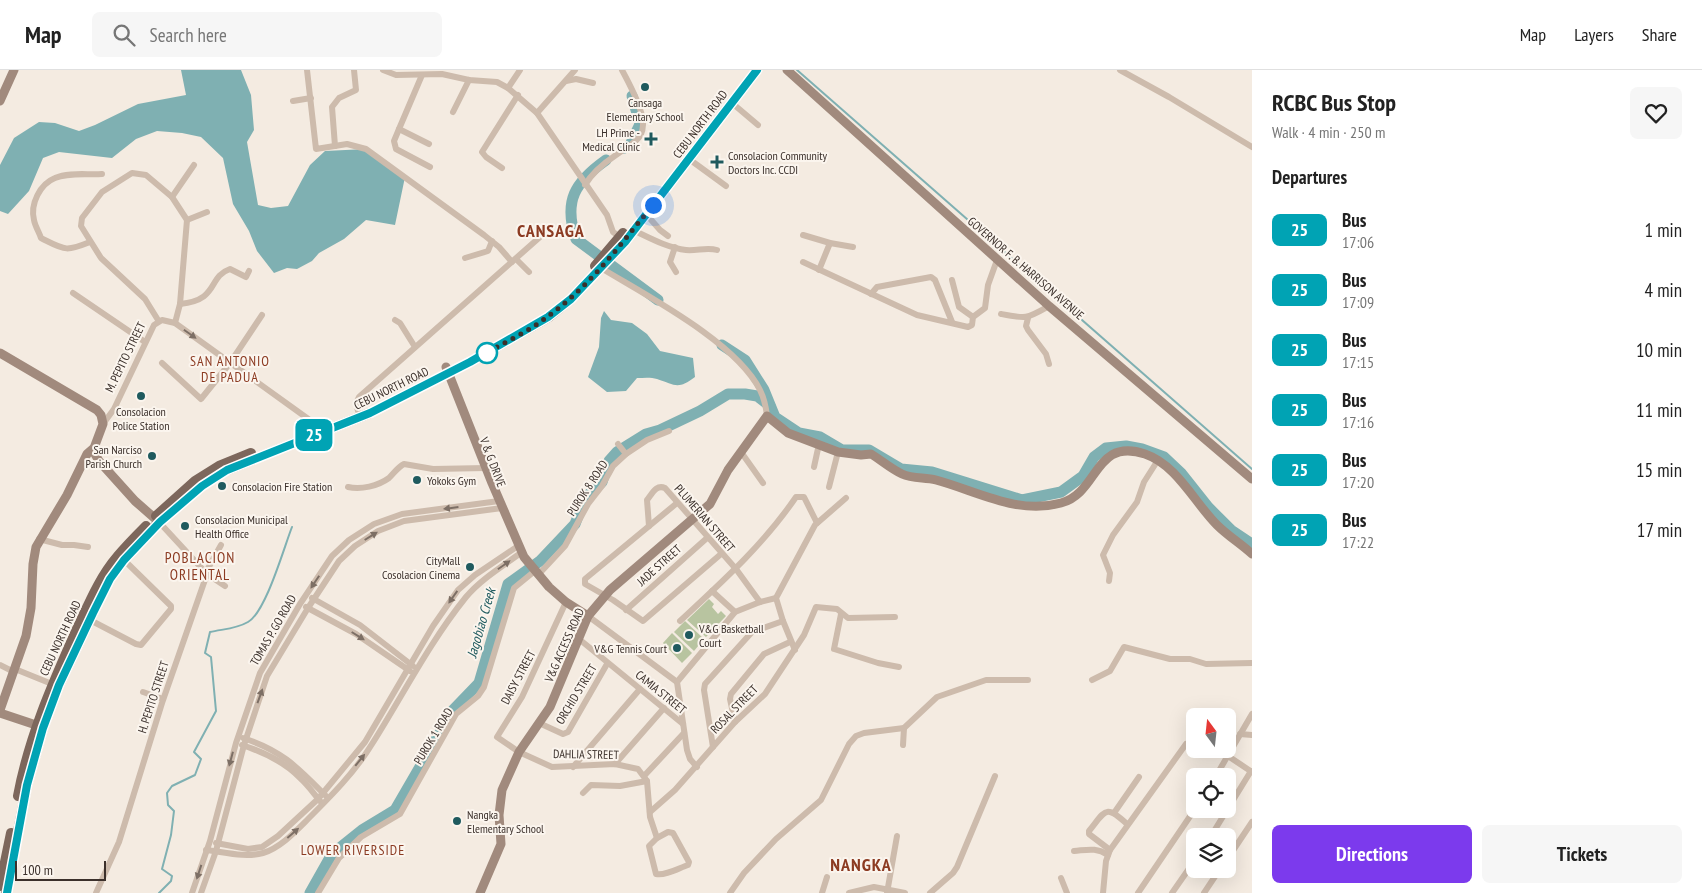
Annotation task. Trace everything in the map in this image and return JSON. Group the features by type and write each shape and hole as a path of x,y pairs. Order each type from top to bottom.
{"main road":[{"name":"CEBU NORTH ROAD","path":"322,429 370,413 542,321 571,299 601,266 620,237 750,70"},
{"name":"CEBU NORTH ROAD","path":"609,255 646,214 757,70"},
{"name":"CEBU NORTH ROAD","path":"0,886 3,856 25,762 90,614 104,576 116,557 157,520 202,486 227,470 322,429 446,371"},
{"name":"CEBU NORTH ROAD","path":"6,893 39,727 52,684 110,579 157,520"}],"street":[{"path":"0,101 14,70"},
{"path":"307,70 316,148 348,144 366,148 492,241 528,272"},
{"path":"335,146 332,107 339,98 356,90 354,70"},
{"path":"383,70 422,75 442,74 469,80 497,82 518,95 536,113 607,215 613,232 620,237"},
{"path":"508,88 520,70"},
{"path":"536,113 575,70"},
{"path":"583,182 604,164 637,142 642,132 641,111 622,70"},
{"name":"GOVERNOR F. B. HARRISON AVENUE","path":"787,70 1049,306 1252,479"},
{"path":"1120,70 1252,147"},
{"path":"422,75 394,141 396,148 430,167"},
{"path":"565,82 576,79 593,83"},
{"path":"453,112 469,80"},
{"path":"502,168 482,152 518,95"},
{"path":"293,101 311,98"},
{"path":"732,103 758,125"},
{"path":"399,129 429,144"},
{"path":"689,159 726,186"},
{"path":"172,197 194,165"},
{"path":"158,320 145,299 110,268 82,230 80,222 102,192 132,172 146,176 172,197 187,220 180,304 175,323"},
{"path":"90,242 70,250 63,249 41,238 34,220 33,206 42,188 55,178 72,175 102,174"},
{"path":"187,220 207,212"},
{"path":"646,214 668,236"},
{"path":"358,411 356,403 359,397 549,229"},
{"path":"633,230 686,250 708,248 718,250"},
{"path":"803,234 830,243 853,247"},
{"path":"465,258 488,251 492,241"},
{"path":"819,270 830,243"},
{"path":"675,247 670,262 676,272"},
{"path":"803,262 917,315 971,326 973,317 985,308 988,285 997,260"},
{"path":"601,266 677,314 733,355 761,391 767,412 788,433 838,452 861,455 870,454 903,475 941,482 1010,504 1032,506 1070,500 1087,484 1101,463 1118,451 1143,453 1158,460 1171,471 1217,525 1231,539 1252,554"},
{"path":"180,304 194,302 206,296 223,272 230,269 246,277 249,271"},
{"path":"871,294 877,287 931,277 935,280 952,322"},
{"path":"952,280 959,308 973,317"},
{"path":"73,293 146,342"},
{"path":"1001,314 1015,318 1028,318 1049,306"},
{"path":"162,363 201,399 230,363 262,315"},
{"path":"1028,318 1026,326 1046,354 1049,364"},
{"name":"M. PEPITO STREET","path":"0,711 26,636 31,608 33,564 40,539 67,495 87,454 94,448 103,424 114,409 158,320 175,323 322,429"},
{"path":"395,320 400,323 416,348"},
{"path":"0,353 96,410 101,415 103,424"},
{"name":"V & G DRIVE","path":"446,371 498,505 526,560 566,602 588,616"},
{"name":"V&G ACCESS ROAD","path":"480,893 501,844 499,815 502,790 519,752 550,707 588,616 604,596 710,504 728,470 767,412"},
{"name":"PUROK 8 ROAD","path":"526,560 565,546 588,504 602,486 622,449 669,432"},
{"path":"814,467 819,444"},
{"path":"94,448 99,461 135,501 157,520 207,573 225,586"},
{"path":"741,452 763,483"},
{"path":"829,486 838,452"},
{"path":"1109,581 1110,574 1103,559 1105,552 1113,535 1137,502 1144,482 1158,460"},
{"path":"348,487 356,489 378,484 404,464 433,469 483,468"},
{"name":"PLUMERIAN STREET","path":"649,526 646,504 657,488 665,488 736,570 760,602"},
{"path":"680,621 736,570 780,520 796,497 799,495 804,497 817,523"},
{"path":"794,650 776,598 817,523 846,498"},
{"path":"677,503 585,579 585,584 640,620 645,620 722,554"},
{"name":"TOMAS P. GO ROAD","path":"192,893 210,841 237,740 260,673 300,604 332,556 349,540 374,524 402,514 498,505"},
{"name":"TOMAS P. GO ROAD","path":"201,893 216,851 245,742 268,676 308,608 339,561 355,546 378,531 404,522 498,505"},
{"name":"JADE STREET","path":"626,610 707,538"},
{"path":"40,539 62,545 88,547"},
{"name":"H. PEPITO STREET","path":"96,893 119,842 163,699 207,573 221,545"},
{"path":"90,614 136,644 141,644 172,609 124,560"},
{"path":"210,841 248,849 262,846 278,836 321,801 329,798 371,746 433,626 458,590 475,574 526,560"},
{"path":"206,850 251,856 265,853 297,830 365,742 412,668 467,596 482,581 526,560"},
{"name":"PUROK 1 ROAD","path":"318,893 339,858 361,837 400,814 456,714 478,696 484,687 514,588 526,560"},
{"path":"712,591 735,612"},
{"path":"306,595 360,625 412,668"},
{"path":"677,682 735,612 776,598"},
{"name":"DAISY STREET","path":"519,752 499,740 498,734 522,697 566,602"},
{"path":"300,604 356,634 412,668"},
{"name":"ROSAL STREET","path":"650,812 675,790 735,722 765,694 804,635 816,607 837,609 841,614"},
{"path":"895,617 857,619 848,618 841,614 834,649 878,663 899,667"},
{"path":"588,616 677,682 684,733 690,759 697,767"},
{"path":"713,747 704,690 705,684 752,632 783,621"},
{"name":"CAMIA STREET","path":"579,639 683,724"},
{"path":"735,722 730,699 731,694 764,654 790,642"},
{"path":"1092,680 1110,671 1124,647 1170,659 1190,659 1206,664 1252,663"},
{"name":"ORCHID STREET","path":"539,723 563,734 568,732 608,664"},
{"path":"0,665 52,684"},
{"path":"730,893 744,873 776,838 821,800 848,744 856,736 864,733 904,728 938,697 986,680 1028,680"},
{"path":"573,767 640,689"},
{"path":"143,692 163,699"},
{"path":"615,764 664,708"},
{"path":"0,711 39,727"},
{"path":"1236,741 1252,714"},
{"path":"904,728 904,745"},
{"path":"583,793 591,785 620,786 645,778 684,733"},
{"path":"1240,734 1252,735"},
{"path":"237,740 271,749 287,759 303,771 329,798"},
{"path":"245,742 269,755 300,777 321,801"},
{"path":"1103,893 1109,852 1127,824 1186,744"},
{"name":"DAHLIA STREET","path":"519,752 552,767 615,764 632,766 645,778"},
{"path":"1216,828 1251,772 1231,758"},
{"path":"930,893 957,866 995,776"},
{"path":"1114,813 1139,777"},
{"path":"645,778 650,812 657,838"},
{"path":"1109,852 1089,834 1089,831 1104,812 1114,813 1127,824"},
{"path":"1138,893 1189,818"},
{"path":"1236,846 1252,822"},
{"path":"668,832 673,833 688,858 688,865 660,875 656,874 649,846 657,838 668,832"},
{"path":"887,891 898,836"},
{"path":"1074,852 1100,849 1109,852"},
{"path":"1172,893 1186,873"},
{"path":"822,893 827,878"},
{"path":"1060,878 1067,893"},
{"path":"1204,893 1214,878"},
{"path":"849,893 874,887 905,893"}],"green space":[{"path":"709,599 714,604 712,607 718,614 721,611 726,616 706,637 687,620"},
{"name":"V&G Basketball Court","path":"685,621 704,639 694,651 674,632"},
{"name":"V&G Tennis Court","path":"672,633 692,653 682,663 663,643"}],"water":[{"path":"181,70 241,70 251,95 254,130 247,142 258,205 271,208 288,206 310,165 325,151 366,149 405,177 395,225 366,220 344,239 319,253 312,261 297,269 287,268 274,273 257,251 249,231 233,204 223,158 201,137 157,131 136,139 112,158 59,152 43,158 29,191 8,214 0,211 0,165 14,138 39,122 55,123 79,131 138,104 186,95"},
{"path":"604,311 611,320 632,323 647,334 660,351 693,358 695,377 680,385 655,378 637,378 626,391 607,392 588,377 599,347 601,318"}],"waterway":[{"path":"797,70 1252,469"},
{"path":"624,148 630,145 640,124 632,96"},
{"path":"606,160 586,176 574,193 571,214 576,239 658,300"},
{"path":"722,345 745,360 764,390 775,417 799,433 820,437 842,450 869,450 901,469 932,472 1022,500 1061,492 1083,476 1094,457 1106,448 1126,446 1142,449 1164,457 1181,473 1208,507 1231,530 1252,544"},
{"name":"Jagobiao Creek","path":"310,893 332,854 362,830 395,810 453,710 479,683 508,584 540,561 575,524 585,498 602,482 609,461 617,452 646,434 660,430 700,411 728,394 757,396 770,406"},
{"path":"159,893 171,881 172,876 162,869 171,835 174,811 168,805 167,793 172,786 195,775 201,759 194,752 216,711 211,657 205,653 210,632 239,626 255,616 268,593 292,527"}],"bus line":[{"name":"25","path":"7,893 27,785 50,707 110,579 124,560 160,522 202,486 227,470 370,413 470,362 548,317 571,299 625,242 757,70"}],"place":[{"name":"Cansaga Elementary School","path":"645,87"},
{"name":"LH Prime - Medical Clinic","path":"651,139"},
{"name":"Consolacion Community Doctors Inc. CCDI","path":"717,162"},
{"name":"Consolacion Police Station","path":"141,396"},
{"name":"San Narciso Parish Church","path":"152,456"},
{"name":"Yokoks Gym","path":"417,480"},
{"name":"Consolacion Fire Station","path":"222,486"},
{"name":"Consolacion Municipal Health Office","path":"185,526"},
{"name":"CityMall Cosolacion Cinema","path":"470,567"},
{"name":"V&G Basketball Court","path":"689,635"},
{"name":"V&G Tennis Court","path":"677,648"},
{"name":"Nangka Elementary School","path":"457,821"}],"district":[{"name":"CANSAGA","path":"551,230"},
{"name":"SAN ANTONIO DE PADUA","path":"230,370"},
{"name":"POBLACION ORIENTAL","path":"200,566"},
{"name":"LOWER RIVERSIDE","path":"353,850"},
{"name":"NANGKA","path":"861,864"}],"route":[{"path":"487,353 484,354 542,321 571,299 625,242 653,205"}]}
